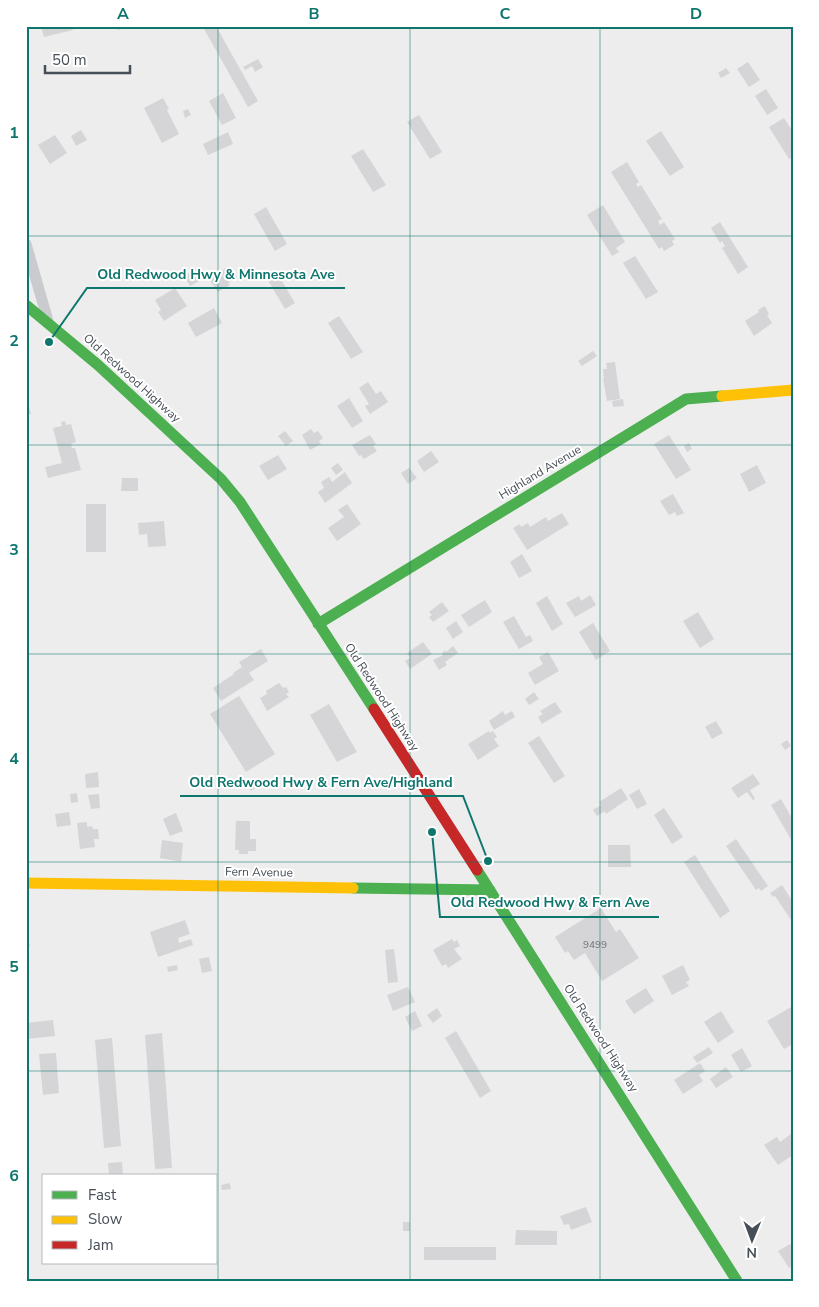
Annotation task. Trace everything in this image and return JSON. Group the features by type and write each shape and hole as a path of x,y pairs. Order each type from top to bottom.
{"main road":[{"name":"Old Redwood Highway","path":"26,304 98,365 221,480 250,516 490,890 737,1281"},
{"name":"Highland Avenue","path":"318,624 686,399 793,390"},
{"name":"Fern Avenue","path":"26,882 490,890"}],"street":[{"path":"26,244 48,322"}],"building":[{"path":"41,26 72,26 73,30 44,37"},
{"path":"117,26 129,26 129,27 118,30"},
{"path":"209,26 216,26 258,101 248,107 204,29"},
{"path":"258,59 263,67 255,72 252,66 245,70 243,67"},
{"path":"748,62 760,80 749,87 737,69"},
{"path":"726,68 730,73 721,78 718,73"},
{"path":"766,89 778,108 767,115 755,96"},
{"path":"223,93 236,118 222,125 209,101"},
{"path":"163,98 179,134 162,143 144,108"},
{"path":"188,109 191,115 185,118 183,111"},
{"path":"419,115 442,152 430,159 407,122"},
{"path":"784,118 793,132 793,157 789,159 769,127"},
{"path":"81,130 87,140 76,146 71,136"},
{"path":"661,131 684,167 670,176 646,141"},
{"path":"228,132 233,144 208,155 203,144"},
{"path":"55,135 67,153 50,164 38,145"},
{"path":"363,149 386,185 373,192 351,156"},
{"path":"627,162 639,182 636,184 638,187 641,185 662,219 658,221 660,225 664,222 675,239 672,241 674,245 664,251 662,247 659,249 611,172"},
{"path":"603,205 625,242 616,248 619,252 612,256 587,215"},
{"path":"266,207 287,244 275,251 254,214"},
{"path":"720,222 748,267 738,274 722,248 725,246 722,241 720,243 711,228"},
{"path":"635,256 658,292 646,299 623,263"},
{"path":"226,268 227,271 231,268 237,277 228,283 230,285 218,292 209,279"},
{"path":"197,269 203,279 190,286 184,275"},
{"path":"276,271 295,303 285,309 266,277"},
{"path":"175,288 187,306 164,321 158,312 161,310 155,300"},
{"path":"765,306 769,314 767,315 772,323 754,336 745,321"},
{"path":"214,308 222,323 196,337 188,323"},
{"path":"339,316 363,352 351,359 328,323"},
{"path":"593,351 597,356 582,366 578,361"},
{"path":"615,362 620,399 607,401 603,369 607,369 606,363"},
{"path":"368,382 376,394 381,391 388,402 370,414 365,406 369,404 359,388"},
{"path":"26,395 31,414 26,415"},
{"path":"349,398 363,421 352,428 337,406"},
{"path":"623,399 624,406 613,407 612,401"},
{"path":"65,421 66,425 71,424 76,442 71,444 72,448 75,448 81,470 48,478 45,467 62,463 53,428 62,426 61,422"},
{"path":"311,429 314,433 318,431 323,438 319,441 321,444 310,450 302,435"},
{"path":"285,431 293,441 286,446 278,436"},
{"path":"370,435 376,444 373,446 377,451 364,459 361,455 359,456 352,445"},
{"path":"669,435 691,470 676,479 654,444"},
{"path":"689,443 692,449 687,452 684,446"},
{"path":"431,451 439,462 424,472 417,461"},
{"path":"278,455 287,469 268,480 259,466"},
{"path":"338,463 343,470 336,475 331,468"},
{"path":"757,465 766,483 749,492 740,474"},
{"path":"409,468 417,478 408,484 401,473"},
{"path":"345,472 352,483 325,503 318,492 324,488 321,482 329,477 332,482"},
{"path":"122,478 138,478 138,491 121,491"},
{"path":"673,494 684,513 677,516 675,512 669,515 660,501"},
{"path":"86,504 106,504 106,552 86,552"},
{"path":"347,504 361,524 337,541 328,528 344,517 338,510"},
{"path":"562,513 569,524 527,550 513,528 520,524 521,527 528,523 530,527 546,517 548,521"},
{"path":"164,521 166,546 148,547 147,534 139,535 138,523"},
{"path":"522,554 532,571 519,578 510,562"},
{"path":"590,595 596,605 575,617 566,603 579,596 581,601"},
{"path":"547,596 563,624 552,631 536,603"},
{"path":"485,600 492,612 469,627 461,615"},
{"path":"442,602 449,611 433,622 429,617 432,615 429,612"},
{"path":"698,612 714,639 700,648 683,621"},
{"path":"514,616 526,637 530,635 533,641 519,649 503,622"},
{"path":"456,621 463,632 453,639 446,628"},
{"path":"593,623 610,651 596,660 579,632"},
{"path":"423,642 432,654 410,669 405,661 410,658 407,653"},
{"path":"453,646 458,653 445,662 447,665 439,670 433,660 443,655 442,653 445,650 446,652"},
{"path":"261,649 268,661 249,673 254,680 221,701 213,688 242,667 239,662"},
{"path":"548,652 559,671 535,685 528,673 543,664 539,657"},
{"path":"279,683 283,688 286,687 289,692 286,694 289,697 267,711 260,698 267,694 266,691"},
{"path":"534,692 539,699 529,705 525,699"},
{"path":"239,696 275,754 246,772 210,714"},
{"path":"555,702 562,712 542,724 538,717 543,714 540,711"},
{"path":"329,704 357,752 337,762 310,715"},
{"path":"503,711 505,715 512,711 515,717 494,730 489,721"},
{"path":"716,721 723,733 712,739 705,727"},
{"path":"489,731 490,733 493,731 497,737 494,739 499,746 478,760 468,744"},
{"path":"539,736 565,776 554,783 528,743"},
{"path":"787,740 791,746 785,750 781,744"},
{"path":"98,772 99,787 86,788 85,774"},
{"path":"753,774 760,784 750,790 755,799 753,800 747,792 738,798 731,788"},
{"path":"255,782 257,787 251,791 248,786"},
{"path":"621,788 628,799 606,814 605,811 597,816 593,810 601,805 599,802"},
{"path":"639,789 647,804 637,809 629,795"},
{"path":"77,793 78,802 71,803 70,794"},
{"path":"99,794 100,808 91,809 88,795"},
{"path":"781,799 793,820 793,843 771,805"},
{"path":"664,808 683,837 672,844 654,815"},
{"path":"69,812 71,825 57,827 55,814"},
{"path":"176,813 183,831 170,836 163,819"},
{"path":"236,821 250,821 250,839 256,839 256,851 248,851 248,854 239,854 239,850 235,850"},
{"path":"87,822 87,827 92,826 93,829 98,829 99,839 94,839 95,847 80,849 77,823"},
{"path":"736,839 768,886 761,891 759,888 756,890 726,846"},
{"path":"162,840 183,843 181,862 160,858"},
{"path":"608,845 630,845 631,867 608,867"},
{"path":"695,855 730,911 720,918 684,862"},
{"path":"782,885 793,902 793,923 775,896 773,897 770,893"},
{"path":"601,908 616,932 620,929 639,958 602,981 585,953 574,960 568,951 565,953 555,937"},
{"path":"185,920 190,934 178,938 179,943 191,939 193,945 158,957 150,932"},
{"path":"452,939 454,942 457,940 460,946 454,949 462,959 448,968 446,964 442,966 433,950"},
{"path":"26,943 30,944 27,955 26,955"},
{"path":"394,949 398,982 388,983 385,950"},
{"path":"209,957 212,971 202,973 199,959"},
{"path":"177,965 178,970 168,972 167,967"},
{"path":"683,965 690,980 686,982 689,986 672,995 662,976"},
{"path":"408,987 415,1002 393,1011 387,995"},
{"path":"646,988 654,1001 634,1014 625,1001"},
{"path":"793,1006 793,1044 784,1049 767,1021"},
{"path":"437,1008 442,1016 433,1023 427,1015"},
{"path":"415,1011 422,1026 412,1031 405,1017"},
{"path":"721,1011 734,1032 718,1043 704,1022"},
{"path":"53,1020 55,1036 27,1039 26,1023"},
{"path":"456,1031 491,1091 480,1098 445,1038"},
{"path":"162,1033 172,1168 155,1169 145,1035"},
{"path":"112,1038 121,1146 104,1148 95,1040"},
{"path":"709,1047 713,1053 697,1063 693,1057"},
{"path":"742,1048 752,1066 741,1072 731,1055"},
{"path":"56,1053 59,1093 43,1095 39,1054"},
{"path":"700,1063 705,1071 699,1075 703,1081 683,1094 674,1080"},
{"path":"726,1067 733,1077 716,1088 710,1079"},
{"path":"791,1134 793,1155 778,1165 764,1145 777,1137 780,1142"},
{"path":"122,1162 123,1174 109,1174 108,1163"},
{"path":"230,1183 231,1189 222,1190 221,1185"},
{"path":"586,1207 592,1222 571,1230 569,1224 564,1225 560,1216"},
{"path":"403,1222 410,1222 410,1231 403,1231"},
{"path":"516,1230 557,1231 557,1245 515,1245"},
{"path":"790,1244 793,1248 793,1266 789,1268 778,1251"},
{"path":"424,1247 496,1247 496,1260 424,1260"}],"traffic: fast":[{"path":"26,305 98,365 221,479 240,502 374,709"},
{"path":"318,624 686,399 722,396"},
{"path":"477,870 737,1281"},
{"path":"353,888 490,890"}],"traffic: slow":[{"path":"722,396 793,390"},
{"path":"26,883 353,888"}],"traffic: jam":[{"path":"374,709 477,870"}],"place":[{"name":"Old Redwood Hwy & Minnesota Ave","path":"49,342"},
{"name":"Old Redwood Hwy & Fern Ave","path":"432,832"},
{"name":"Old Redwood Hwy & Fern Ave/Highland","path":"488,861"}]}
